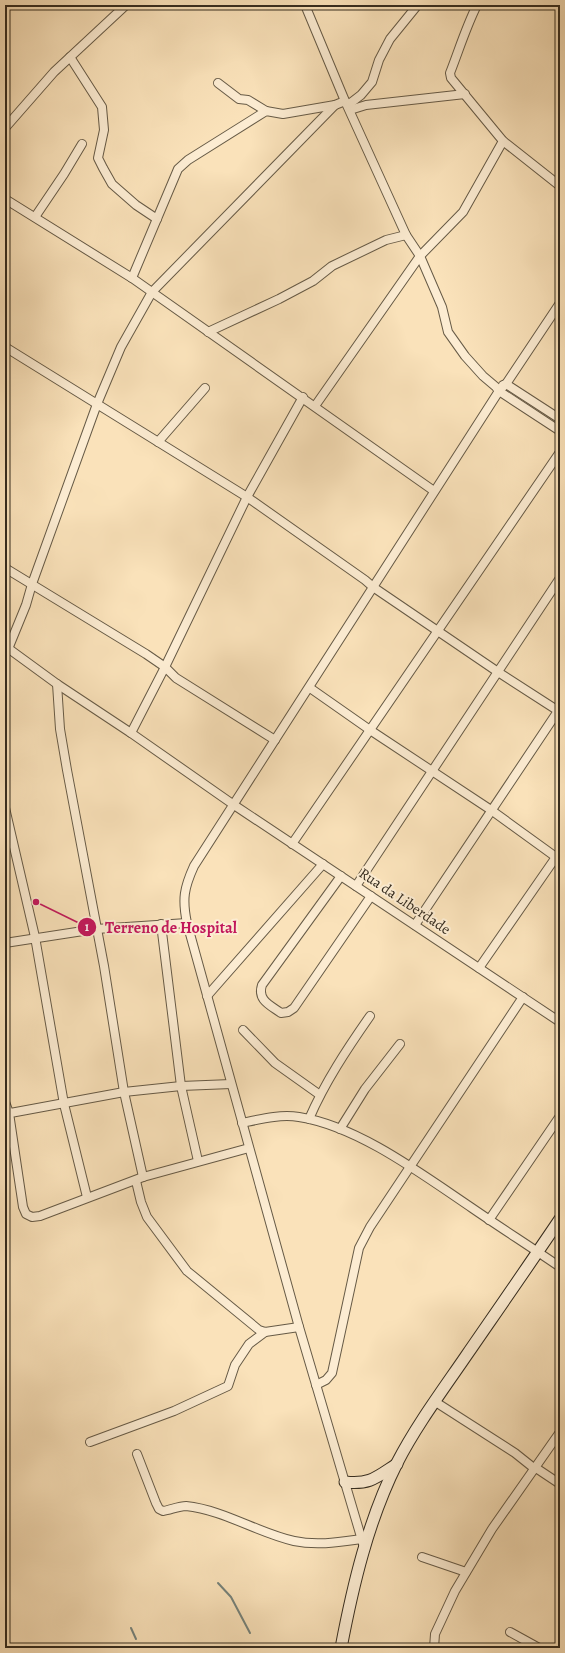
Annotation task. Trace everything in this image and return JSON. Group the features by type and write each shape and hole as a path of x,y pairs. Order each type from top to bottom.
{"main road":[{"path":"341,1648 363,1543 397,1464 434,1401 560,1219"},
{"path":"345,1482 357,1484 368,1482 380,1476 397,1464"}],"street":[{"path":"5,128 54,72 126,5"},
{"path":"305,5 406,235 420,256 442,307 448,332 465,356 497,389 560,431"},
{"path":"477,5 469,21 450,73 451,78 503,141 560,186"},
{"path":"348,105 361,95 372,82 379,60 390,39 416,7"},
{"path":"70,57 102,107 104,130 98,158 103,168 112,184 136,205 157,219"},
{"path":"218,83 239,99 248,100 266,111 283,114 335,105 366,105 465,94"},
{"path":"361,95 361,99 366,105"},
{"path":"7,647 26,606 32,584 97,404 121,347 135,319 152,292 335,105"},
{"path":"132,278 178,168 188,160 266,111"},
{"path":"315,406 420,256 463,212 503,141"},
{"path":"36,217 82,144"},
{"path":"5,199 132,278 303,397 434,491"},
{"path":"208,332 279,299 313,281 332,266 386,240 406,235"},
{"path":"137,1454 156,1503 162,1511 184,1506 202,1509 268,1533 295,1541 327,1544 363,1543 299,1327 187,923 183,899 187,882 194,866 310,688 497,389 506,384 560,303"},
{"path":"5,347 247,497 373,587 498,672 559,710 415,925"},
{"path":"506,384 560,419"},
{"path":"158,442 205,388"},
{"path":"131,733 165,667 247,497 303,397"},
{"path":"292,844 560,452"},
{"path":"5,568 146,654 165,667 176,678 275,740"},
{"path":"356,886 560,578"},
{"name":"Rua da Liberdade","path":"7,647 57,684 131,733 234,805 560,1022"},
{"path":"57,684 60,729 140,1179 141,1202 147,1217 187,1271 259,1330 265,1332 299,1327"},
{"path":"310,688 370,730 491,810 558,858 479,968"},
{"path":"5,808 35,937 64,1104 88,1197"},
{"path":"207,996 323,864"},
{"path":"341,876 262,985 260,991 262,998 281,1013 288,1012 294,1008 371,896"},
{"path":"5,943 35,937 96,929 187,923"},
{"path":"161,924 181,1086 198,1161"},
{"path":"316,1385 326,1380 332,1372 359,1248 370,1227 523,997"},
{"path":"309,1119 320,1095 344,1054 370,1016"},
{"path":"243,1030 275,1063 320,1095"},
{"path":"340,1129 365,1089 400,1044"},
{"path":"7,1113 64,1104 124,1092 181,1086 232,1084"},
{"path":"5,1102 23,1207 26,1214 32,1217 40,1216 140,1179 198,1161 249,1148"},
{"path":"489,1220 560,1116"},
{"path":"242,1123 272,1117 297,1117 309,1119 340,1129 410,1166 560,1267"},
{"path":"90,1442 174,1411 228,1386 235,1365 249,1344 265,1332"},
{"path":"434,1401 515,1453 535,1469 560,1484"},
{"path":"434,1648 435,1634 443,1615 466,1572 492,1529 560,1432"},
{"path":"422,1557 466,1572"},
{"path":"510,1632 539,1648"}],"waterway":[{"path":"218,1583 231,1597 250,1633"},
{"path":"131,1628 136,1639"}],"place":[{"name":"Terreno de Hospital","path":"36,902"}]}
